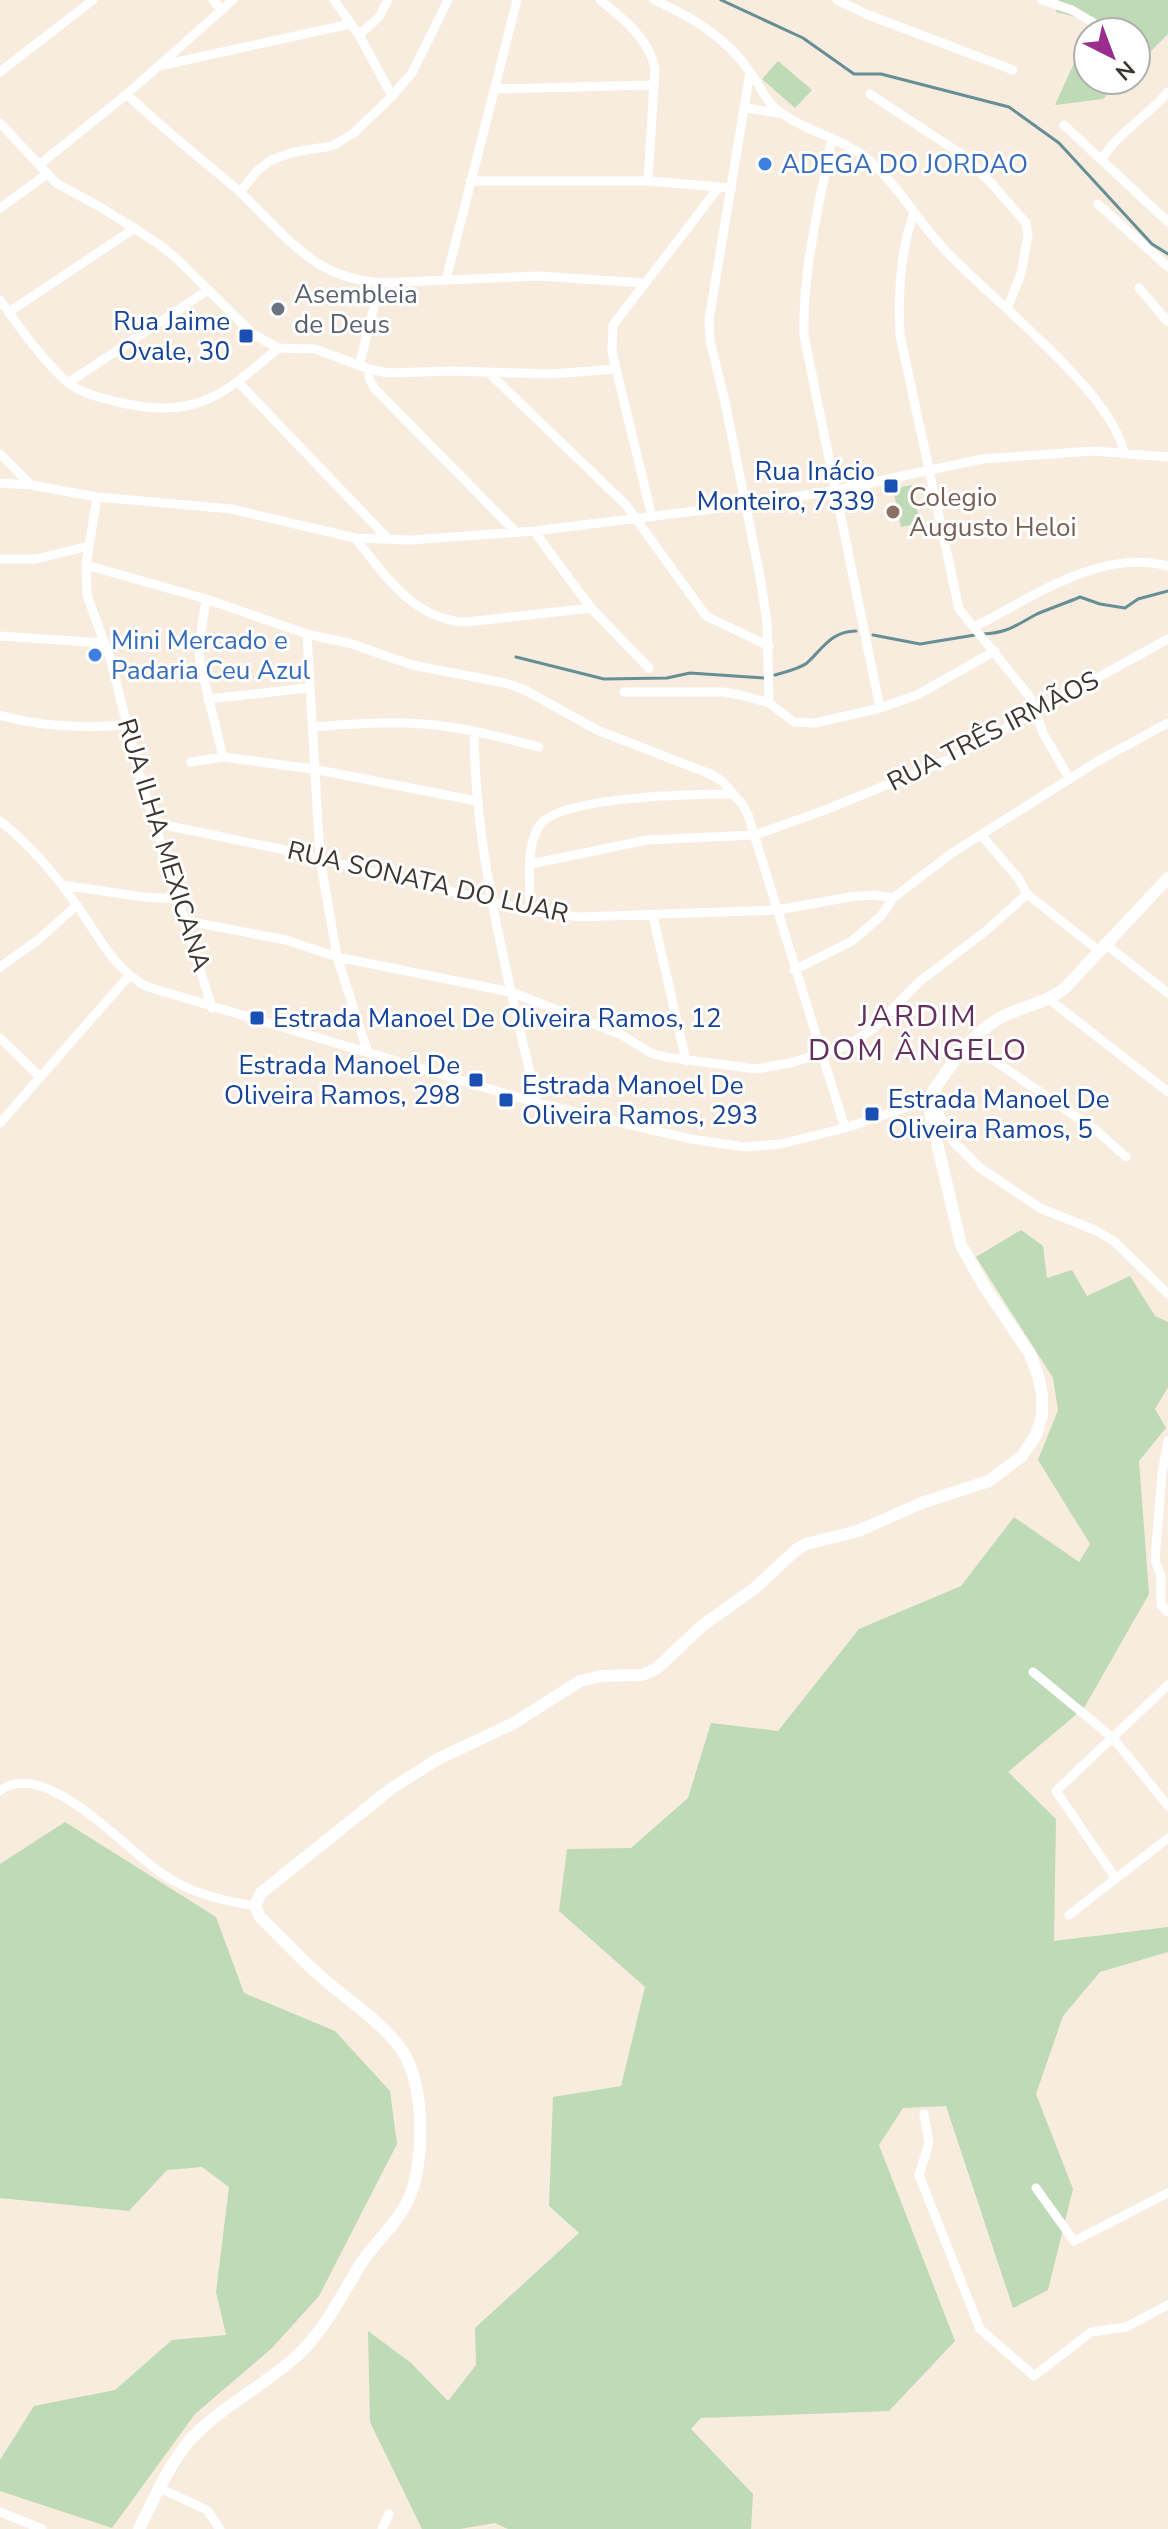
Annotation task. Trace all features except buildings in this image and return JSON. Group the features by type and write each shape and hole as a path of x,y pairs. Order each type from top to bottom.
{"street":[{"path":"0,72 93,0"},
{"path":"213,0 222,10"},
{"path":"39,165 127,94 233,0"},
{"path":"334,0 359,35 392,96"},
{"path":"359,35 379,17 388,0"},
{"path":"240,192 257,171 271,160 343,141 392,96 412,73 448,0"},
{"path":"446,280 517,0"},
{"path":"600,0 624,20 653,58 648,181"},
{"path":"654,0 710,30 728,44 770,104 782,114 832,138 878,168 945,250 1099,405 1121,438 1124,453"},
{"path":"837,0 1013,70"},
{"path":"1042,0 1082,16"},
{"path":"157,67 350,24"},
{"path":"750,72 709,320 710,341 761,582 769,646 769,703"},
{"path":"494,89 653,85"},
{"path":"1101,160 1112,142 1168,92"},
{"path":"127,94 172,137 240,192 322,266 353,278 380,283 538,276 644,283"},
{"path":"870,94 961,154 1026,223 1028,235 1021,274 1007,309"},
{"path":"1159,103 1168,113"},
{"path":"746,108 782,114"},
{"path":"0,123 65,190 135,228 175,257 253,334 278,348 315,349 389,373 551,374 616,369"},
{"path":"1064,125 1168,222"},
{"path":"832,138 813,238 803,317 804,336 880,708"},
{"path":"0,208 47,174"},
{"path":"470,181 648,181 732,188"},
{"path":"652,517 616,369 613,325 719,187"},
{"path":"1098,204 1168,267"},
{"path":"914,213 903,253 900,335 959,609 1030,697 1034,713 1069,778"},
{"path":"9,312 135,228"},
{"path":"380,283 364,367 374,388 515,531"},
{"path":"1139,288 1168,322"},
{"path":"68,383 208,290"},
{"path":"0,300 68,383 106,400 171,408 203,403 238,382 278,348"},
{"path":"489,373 617,496 706,616 769,646"},
{"path":"238,382 389,540"},
{"path":"0,483 31,485 97,497 231,509 355,538 445,539 744,505 837,490 982,459 1046,453 1124,453 1168,457"},
{"path":"0,454 31,485"},
{"name":"RUA ILHA MEXICANA","path":"97,497 86,565 87,595 212,1008"},
{"path":"534,531 591,608 649,668"},
{"path":"355,538 387,578 416,605 434,617 449,622 591,608"},
{"path":"0,559 36,559 89,546"},
{"path":"976,629 1052,587 1104,567 1134,561 1168,566"},
{"path":"86,565 206,599 307,634 352,644 412,665 505,683 525,690 597,730 722,781 742,804 755,835 845,1128"},
{"path":"206,599 199,655 223,757"},
{"path":"307,634 320,858 337,957 368,1053"},
{"path":"0,636 104,643"},
{"name":"RUA TRÊS IRMÃOS","path":"531,864 647,840 755,835 860,798 948,760 1168,639"},
{"path":"624,692 722,692 769,703 794,722 802,723 880,708 917,695 993,649"},
{"path":"208,699 308,688"},
{"path":"0,715 20,721 57,724 127,725"},
{"path":"313,727 407,723 474,732 539,747"},
{"path":"794,970 852,941 882,915 893,898 952,853 1069,778 1168,723"},
{"path":"474,732 477,801 492,902 537,1103"},
{"path":"191,762 223,757 313,769 477,801"},
{"path":"530,911 532,845 541,824 549,816 616,801 733,794"},
{"path":"0,821 30,847 62,885 128,977 148,987 537,1103 641,1129 745,1147 780,1144 845,1128 919,1103 929,1103 937,1110 953,1141 988,1174 1040,1208 1097,1231 1115,1242 1168,1294"},
{"name":"RUA SONATA DO LUAR","path":"155,823 320,858 530,911 580,917 777,910 850,897 873,895 893,898"},
{"path":"982,836 1018,878 1027,894 1168,993"},
{"path":"258,1911 261,1893 273,1881 392,1788 438,1759 514,1723 580,1681 601,1676 642,1675 656,1669 703,1625 755,1588 786,1558 806,1544 858,1531 924,1502 989,1481 1022,1456 1036,1435 1042,1416 1038,1375 1030,1354 984,1286 961,1245 929,1103 932,1093 982,1031 1003,1016 1050,1000 1064,989 1168,878"},
{"path":"62,885 178,899"},
{"path":"1156,889 1168,898"},
{"path":"187,921 286,940 337,957 511,992 622,1035 651,1053 686,1061 756,1069 822,1054 864,1037 919,982 987,930 1027,894"},
{"path":"0,967 28,948 77,905"},
{"path":"653,916 686,1061"},
{"path":"0,1123 128,977"},
{"path":"1050,1000 1168,1092"},
{"path":"0,1038 39,1076"},
{"path":"970,1044 1097,1131 1126,1157"},
{"path":"1168,1441 1155,1560 1161,1576 1161,1605 1168,1612"},
{"path":"1033,1672 1113,1738 1168,1806"},
{"path":"1116,1879 1056,1791 1168,1685"},
{"path":"0,1791 8,1785 23,1783 50,1790 102,1824 146,1863 172,1880 211,1897 258,1911 321,1978 390,2034 403,2052 416,2089 419,2119 417,2168 410,2196 400,2213 369,2252 320,2331 278,2373 208,2422 174,2462 139,2529"},
{"path":"1069,1915 1168,1838"},
{"path":"924,2114 929,2143 919,2175 980,2329 1034,2376 1091,2332 1126,2327 1168,2305"},
{"path":"1036,2188 1074,2241 1168,2193"},
{"path":"159,2488 207,2510 220,2529"},
{"path":"0,2512 42,2529"},
{"path":"382,2529 389,2514"}],"green space":[{"path":"1059,0 1168,0 1168,34 1152,50 1152,16 1072,16 1056,12"},
{"path":"778,61 812,90 795,108 762,79"},
{"path":"1072,67 1072,96 1106,96 1103,99 1055,105"},
{"path":"912,485 920,523 901,527 893,489"},
{"path":"1021,1230 1043,1246 1047,1278 1072,1270 1087,1296 1130,1276 1155,1316 1168,1322 1168,1387 1155,1409 1166,1428 1139,1461 1149,1594 1084,1708 1008,1772 1056,1819 1054,1941 1168,1927 1168,1952 1100,1972 1063,2016 1036,2094 1073,2189 1048,2290 1013,2308 946,2106 903,2108 879,2145 955,2341 889,2411 701,2418 691,2429 753,2494 751,2529 508,2529 495,2523 460,2529 422,2529 370,2422 368,2331 411,2363 448,2401 476,2365 475,2328 579,2233 549,2206 553,2097 621,2086 645,1987 559,1911 567,1849 631,1848 688,1798 711,1723 778,1731 859,1629 961,1586 1014,1517 1079,1562 1090,1544 1038,1460 1058,1410 1053,1378 976,1257"},
{"path":"65,1822 216,1917 244,1993 335,2031 390,2091 397,2144 319,2296 272,2348 195,2414 112,2528 0,2491 0,2460 34,2406 115,2390 172,2340 226,2335 216,2292 229,2187 202,2167 167,2170 129,2211 0,2198 0,1864"}],"waterway":[{"path":"721,0 803,38 854,74 881,74 1009,107 1059,143 1152,244 1168,254"},
{"path":"983,634 1006,630 1080,597 1125,608 1138,599 1168,591"},
{"path":"775,675 804,665 834,637 856,631"},
{"path":"873,635 920,644 975,635"},
{"path":"516,657 604,679 667,678 690,673 764,678"}],"place":[{"name":"ADEGA DO JORDAO","path":"765,164"},
{"name":"Asembleia de Deus","path":"278,309"},
{"name":"Rua Jaime Ovale, 30","path":"246,336"},
{"name":"Rua Inácio Monteiro, 7339","path":"891,486"},
{"name":"Colegio Augusto Heloi","path":"893,512"},
{"name":"Mini Mercado e Padaria Ceu Azul","path":"95,655"},
{"name":"Estrada Manoel De Oliveira Ramos, 12","path":"257,1018"},
{"name":"Estrada Manoel De Oliveira Ramos, 298","path":"476,1080"},
{"name":"Estrada Manoel De Oliveira Ramos, 293","path":"506,1100"},
{"name":"Estrada Manoel De Oliveira Ramos, 5","path":"872,1114"}],"district":[{"name":"JARDIM DOM ÂNGELO","path":"918,1033"}]}
